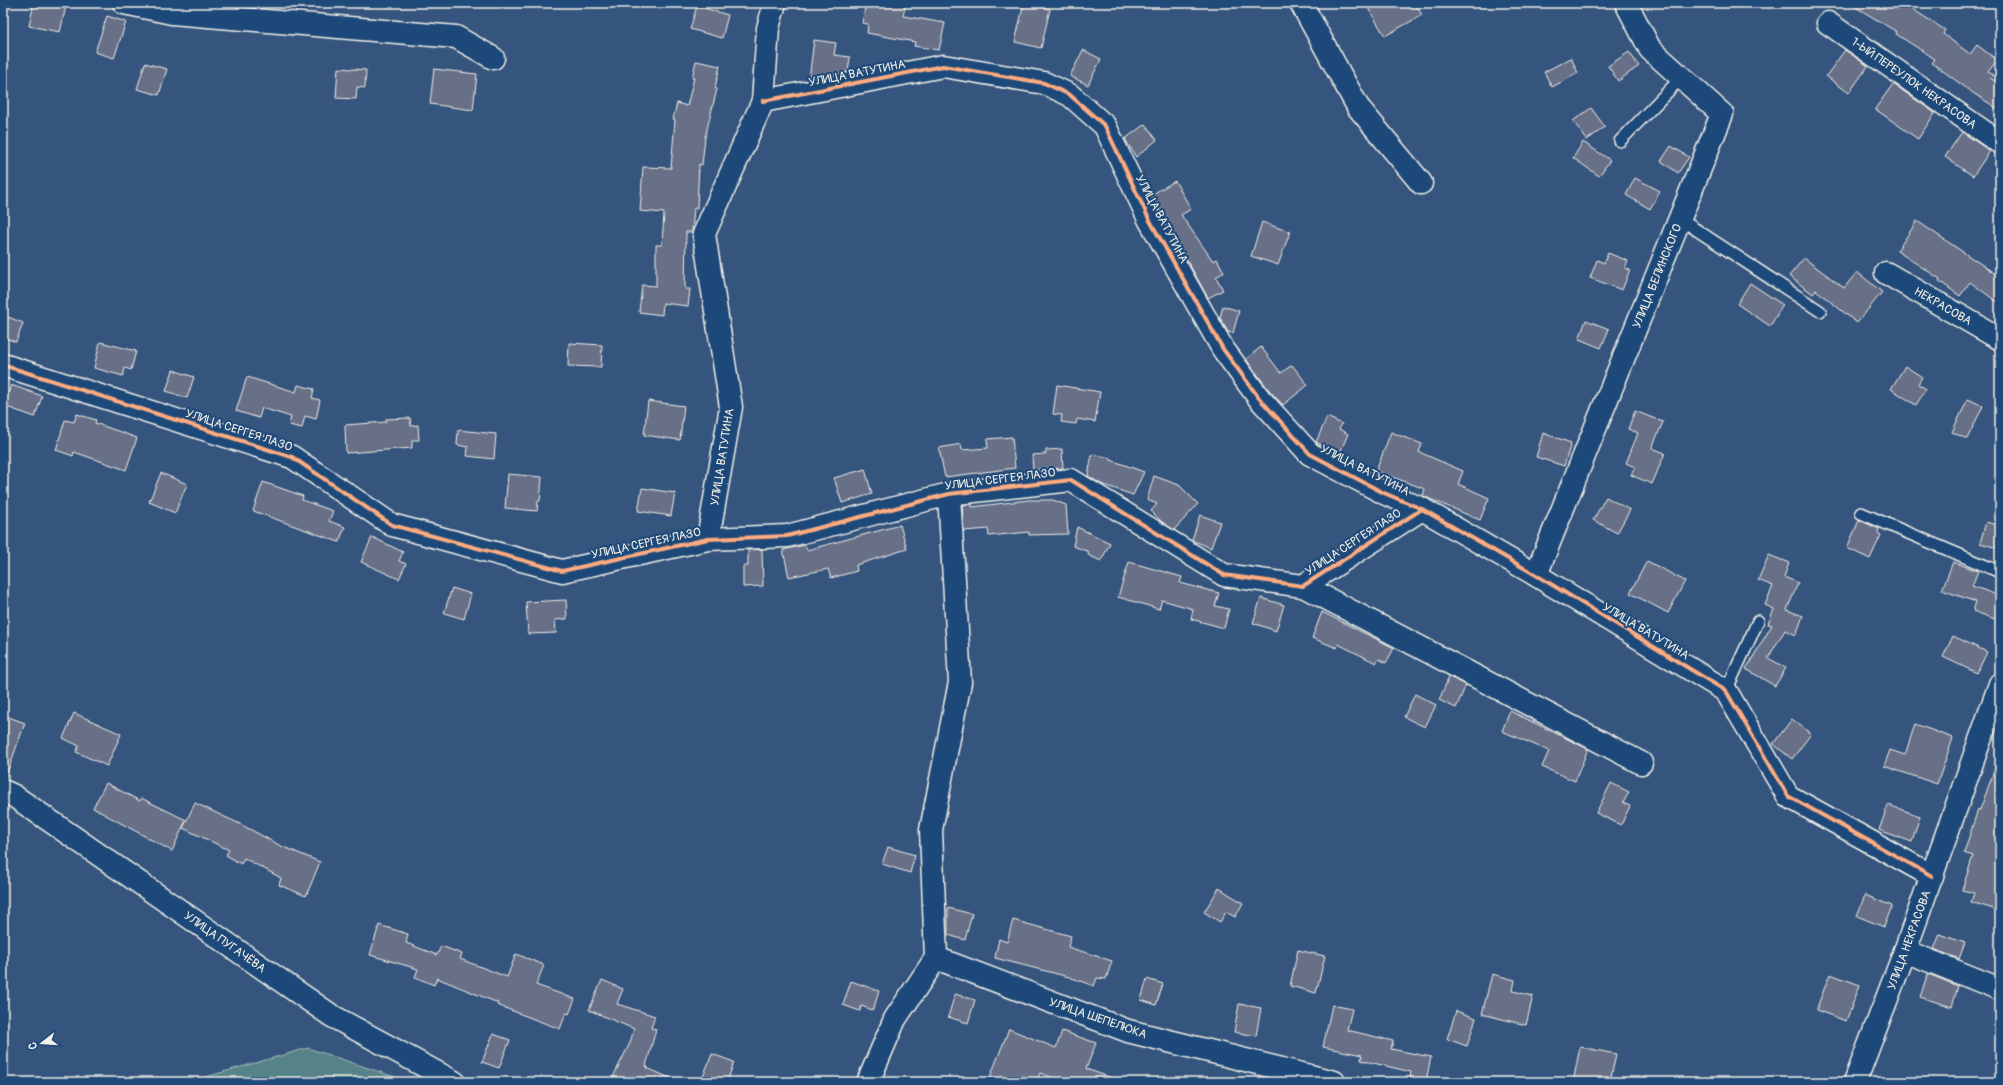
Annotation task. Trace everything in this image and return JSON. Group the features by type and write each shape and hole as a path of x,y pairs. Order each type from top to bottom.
{"street":[{"path":"124,3 172,13 456,36 493,58"},
{"name":"УЛИЦА ВАТУТИНА","path":"708,539 731,407 704,234 763,101 768,28 775,3"},
{"path":"1301,3 1358,107 1421,183"},
{"name":"УЛИЦА БЕЛИНСКОГО","path":"1536,575 1722,114 1650,49 1626,3"},
{"name":"1-ЫЙ ПЕРЕУЛОК НЕКРАСОВА","path":"1828,23 2000,143"},
{"name":"УЛИЦА ВАТУТИНА","path":"763,101 943,66 1044,83 1070,95 1105,126 1149,219 1222,350 1259,398 1310,454 1384,493 1422,509 1536,575 1726,691 1788,796 1932,876"},
{"name":"НЕКРАСОВА","path":"1886,272 2000,340"},
{"name":"УЛИЦА СЕРГЕЯ ЛАЗО","path":"3,365 292,457 392,525 562,572 708,539 787,536 949,494 1071,480 1224,575 1303,586 1641,763"},
{"path":"868,1082 895,1019 936,958 931,830 960,682 949,494"},
{"name":"УЛИЦА СЕРГЕЯ ЛАЗО","path":"1303,586 1422,509"},
{"name":"УЛИЦА НЕКРАСОВА","path":"1855,1082 1905,951 2000,684"},
{"name":"УЛИЦА ПУГАЧЁВА","path":"3,791 14,796 332,1016 454,1082"},
{"path":"1905,951 2000,989"},
{"name":"УЛИЦА ШЕПЕЛЮКА","path":"936,958 1128,1031 1334,1082"}],"lane":[{"path":"1620,141 1681,78"},
{"path":"1680,219 1820,311"},
{"path":"1861,513 2000,572"},
{"path":"1726,691 1758,621"}],"green space":[{"path":"308,1048 410,1082 188,1082"}],"building":[{"path":"34,3 53,3 66,6 60,32 29,26"},
{"path":"866,3 906,3 903,16 945,23 939,50 914,46 915,42 867,33 868,24 862,23"},
{"path":"1024,3 1050,9 1041,48 1015,42"},
{"path":"1365,3 1415,3 1422,15 1385,36"},
{"path":"1849,3 1903,3 1945,30 1943,34 1970,54 1977,45 1997,60 1988,72 1993,75 1990,78 2000,84 2000,110 1973,93 1932,63 1935,59 1896,34 1897,32"},
{"path":"697,6 728,15 722,38 690,29"},
{"path":"107,16 126,22 114,58 95,52"},
{"path":"814,40 836,43 834,55 850,57 848,72 809,79"},
{"path":"1083,50 1101,59 1088,85 1070,76"},
{"path":"1845,50 1868,66 1849,93 1826,76"},
{"path":"1629,52 1639,66 1618,81 1608,66"},
{"path":"1571,58 1578,73 1552,87 1544,72"},
{"path":"696,61 720,66 715,88 717,89 705,137 702,165 699,164 697,208 694,208 692,232 686,232 685,289 690,289 688,306 663,303 662,315 639,312 642,285 656,286 656,245 662,245 664,213 640,211 643,167 671,168 675,120 673,119 677,103 687,106 694,78 692,78"},
{"path":"145,63 167,69 159,95 137,89"},
{"path":"338,68 366,70 365,88 357,87 356,99 336,98"},
{"path":"434,69 477,74 473,110 430,104"},
{"path":"1893,84 1935,113 1918,139 1875,109"},
{"path":"1591,108 1605,127 1587,140 1573,121"},
{"path":"1145,124 1157,140 1136,157 1125,139"},
{"path":"1962,132 1990,151 1973,176 1945,157"},
{"path":"1583,142 1610,160 1599,176 1573,158"},
{"path":"1671,146 1689,157 1678,173 1661,161"},
{"path":"1635,178 1660,191 1650,209 1626,195"},
{"path":"1175,181 1191,209 1181,215 1213,261 1217,259 1224,272 1216,277 1223,290 1208,298 1151,195"},
{"path":"1917,221 2000,277 2000,304 1970,282 1960,296 1939,281 1940,279 1897,251"},
{"path":"1262,222 1290,232 1278,265 1251,256"},
{"path":"1608,253 1628,261 1625,268 1630,270 1622,290 1590,278 1597,260 1604,263"},
{"path":"1804,258 1844,288 1857,272 1882,292 1857,323 1816,290 1813,294 1789,276"},
{"path":"1750,283 1783,305 1770,326 1737,304"},
{"path":"1223,306 1239,311 1233,333 1228,332 1220,318"},
{"path":"3,315 23,323 16,342 3,337"},
{"path":"1586,320 1609,329 1601,348 1579,339"},
{"path":"100,342 136,351 131,370 125,368 123,376 94,368"},
{"path":"569,343 602,345 601,367 568,366"},
{"path":"1261,347 1281,373 1292,365 1308,385 1283,405 1269,390 1246,359"},
{"path":"1905,366 1922,377 1918,384 1926,389 1916,405 1891,389"},
{"path":"173,370 194,377 187,398 166,391"},
{"path":"247,377 296,392 298,385 314,389 312,398 320,400 316,419 305,416 302,428 289,425 291,417 262,408 259,418 236,411"},
{"path":"11,385 42,396 35,417 4,406"},
{"path":"1057,385 1100,392 1095,422 1077,419 1076,424 1061,422 1062,415 1053,414"},
{"path":"1968,399 1983,406 1967,439 1952,432"},
{"path":"648,401 684,406 680,440 644,435"},
{"path":"1635,411 1663,422 1652,448 1665,453 1652,484 1631,475 1635,467 1626,463 1638,433 1628,429"},
{"path":"77,414 96,420 95,423 137,438 126,470 74,452 73,456 56,450 65,420 74,422"},
{"path":"1327,417 1342,424 1339,429 1348,434 1339,455 1316,442"},
{"path":"410,418 411,426 418,425 419,440 412,440 412,448 346,453 345,425 386,422 386,419"},
{"path":"458,430 496,434 494,459 467,456 468,447 457,445"},
{"path":"1391,432 1422,444 1419,452 1463,471 1458,484 1489,498 1480,520 1423,496 1425,489 1376,471"},
{"path":"1543,433 1571,443 1564,466 1536,457"},
{"path":"1012,437 1015,468 945,477 939,448 961,444 962,450 988,448 987,439"},
{"path":"1062,449 1063,468 1033,470 1032,455 1046,454 1046,450"},
{"path":"1092,454 1111,458 1111,460 1144,472 1133,495 1101,484 1088,476"},
{"path":"865,469 872,494 842,503 834,478"},
{"path":"161,473 187,484 175,513 149,502"},
{"path":"508,474 542,477 540,501 538,501 537,511 505,508"},
{"path":"1154,476 1179,485 1198,504 1174,530 1162,522 1151,511 1157,504 1147,500"},
{"path":"263,482 303,496 302,500 333,511 329,521 345,527 339,542 253,511"},
{"path":"642,488 675,493 671,516 638,511"},
{"path":"1606,497 1630,510 1617,533 1593,520"},
{"path":"1029,500 1053,500 1066,505 1068,534 1029,535 1029,532 989,536 988,529 964,531 962,505 972,504 972,507"},
{"path":"1200,515 1220,522 1211,548 1192,540"},
{"path":"1859,520 1879,529 1878,533 1881,535 1870,559 1847,548"},
{"path":"1986,522 2000,526 2000,549 1980,543"},
{"path":"900,525 907,549 856,565 857,571 831,578 828,569 789,577 783,550 805,545 807,550"},
{"path":"1077,527 1110,543 1101,561 1088,555 1089,552 1073,546"},
{"path":"372,537 403,552 399,561 406,564 399,579 361,562"},
{"path":"762,549 763,586 743,587 743,566 748,566 748,550"},
{"path":"1769,555 1789,563 1784,577 1798,583 1787,610 1803,616 1796,635 1785,630 1768,658 1786,668 1775,686 1746,669 1772,625 1768,624 1774,609 1765,605 1773,586 1758,580"},
{"path":"1647,561 1685,581 1668,613 1630,593"},
{"path":"1129,562 1182,577 1180,583 1219,593 1215,606 1229,609 1224,628 1191,619 1193,609 1162,600 1159,609 1118,597"},
{"path":"1953,562 1978,571 1972,586 2000,596 2000,621 1973,611 1976,602 1942,590"},
{"path":"452,588 471,594 464,619 444,613"},
{"path":"1261,598 1284,605 1276,631 1253,623"},
{"path":"566,600 567,619 555,620 556,633 528,634 526,602"},
{"path":"1322,612 1394,648 1386,663 1379,659 1376,663 1338,644 1337,648 1312,638"},
{"path":"1953,636 1987,652 1977,673 1943,657"},
{"path":"1449,677 1466,685 1456,708 1439,700"},
{"path":"1415,694 1436,705 1425,727 1404,717"},
{"path":"1510,711 1588,749 1575,781 1542,767 1549,751 1502,731"},
{"path":"74,713 121,734 107,766 76,752 79,746 63,738"},
{"path":"3,715 25,723 5,779 3,779"},
{"path":"1792,719 1811,734 1792,759 1773,744"},
{"path":"1915,724 1953,738 1937,784 1884,766 1890,750 1905,755"},
{"path":"1998,760 2000,760 2000,911 1971,902 1974,893 1962,890 1973,856 1964,853 1978,809 1980,810"},
{"path":"106,783 140,801 141,798 186,820 172,851 93,808"},
{"path":"1611,783 1629,792 1623,803 1630,806 1621,825 1596,813"},
{"path":"195,803 242,825 281,846 320,862 306,896 279,885 281,878 244,858 241,864 226,855 229,850 183,828"},
{"path":"1888,805 1920,816 1912,842 1879,830"},
{"path":"888,847 915,855 910,873 882,864"},
{"path":"1219,888 1243,903 1235,917 1226,912 1220,922 1204,912"},
{"path":"1865,895 1892,906 1884,927 1857,916"},
{"path":"948,908 972,914 965,940 948,935"},
{"path":"1013,920 1071,936 1068,947 1112,961 1106,979 1097,978 1094,986 1069,977 995,958 999,939 1007,942"},
{"path":"379,925 408,934 406,943 437,955 441,946 462,954 460,959 507,977 516,954 544,965 536,985 575,999 569,1014 566,1013 560,1029 497,1005 498,1003 437,978 434,985 415,977 418,969 370,955"},
{"path":"1940,934 1965,943 1959,959 1934,949"},
{"path":"1298,950 1325,956 1316,993 1290,986"},
{"path":"1492,974 1515,980 1513,991 1533,996 1526,1025 1482,1014"},
{"path":"1830,974 1860,985 1846,1021 1816,1010"},
{"path":"1928,974 1958,986 1952,1007 1920,997"},
{"path":"1147,979 1163,984 1156,1005 1141,1000"},
{"path":"602,980 623,989 617,1004 655,1016 651,1028 656,1029 646,1066 648,1067 647,1068 679,1082 623,1082 613,1077 630,1043 634,1029 589,1010"},
{"path":"851,981 879,991 873,1010 861,1006 860,1011 843,1005"},
{"path":"955,994 975,1000 968,1023 948,1017"},
{"path":"1239,1004 1261,1008 1256,1036 1234,1032"},
{"path":"1332,1005 1352,1009 1347,1030 1393,1041 1391,1049 1431,1057 1426,1081 1410,1078 1411,1072 1361,1060 1362,1055 1323,1047"},
{"path":"1456,1011 1476,1018 1467,1046 1447,1039"},
{"path":"1009,1029 1056,1048 1062,1031 1096,1043 1086,1069 1118,1080 1117,1082 1065,1082 1040,1073 1036,1082 1017,1076 1015,1082 1002,1082 990,1077"},
{"path":"493,1034 510,1040 499,1068 482,1062"},
{"path":"1580,1047 1616,1054 1610,1082 1573,1082"},
{"path":"712,1054 734,1062 727,1082 701,1082"}],"cycle path":[{"path":"763,101 943,66 1044,83 1070,95 1105,126 1149,219 1223,349 1259,398 1310,454 1384,493 1422,509 1536,575 1726,691 1788,796 1932,876"},
{"path":"3,365 292,457 392,525 562,571 708,539 787,536 949,494 1071,480 1224,575 1303,586 1422,509"}]}
